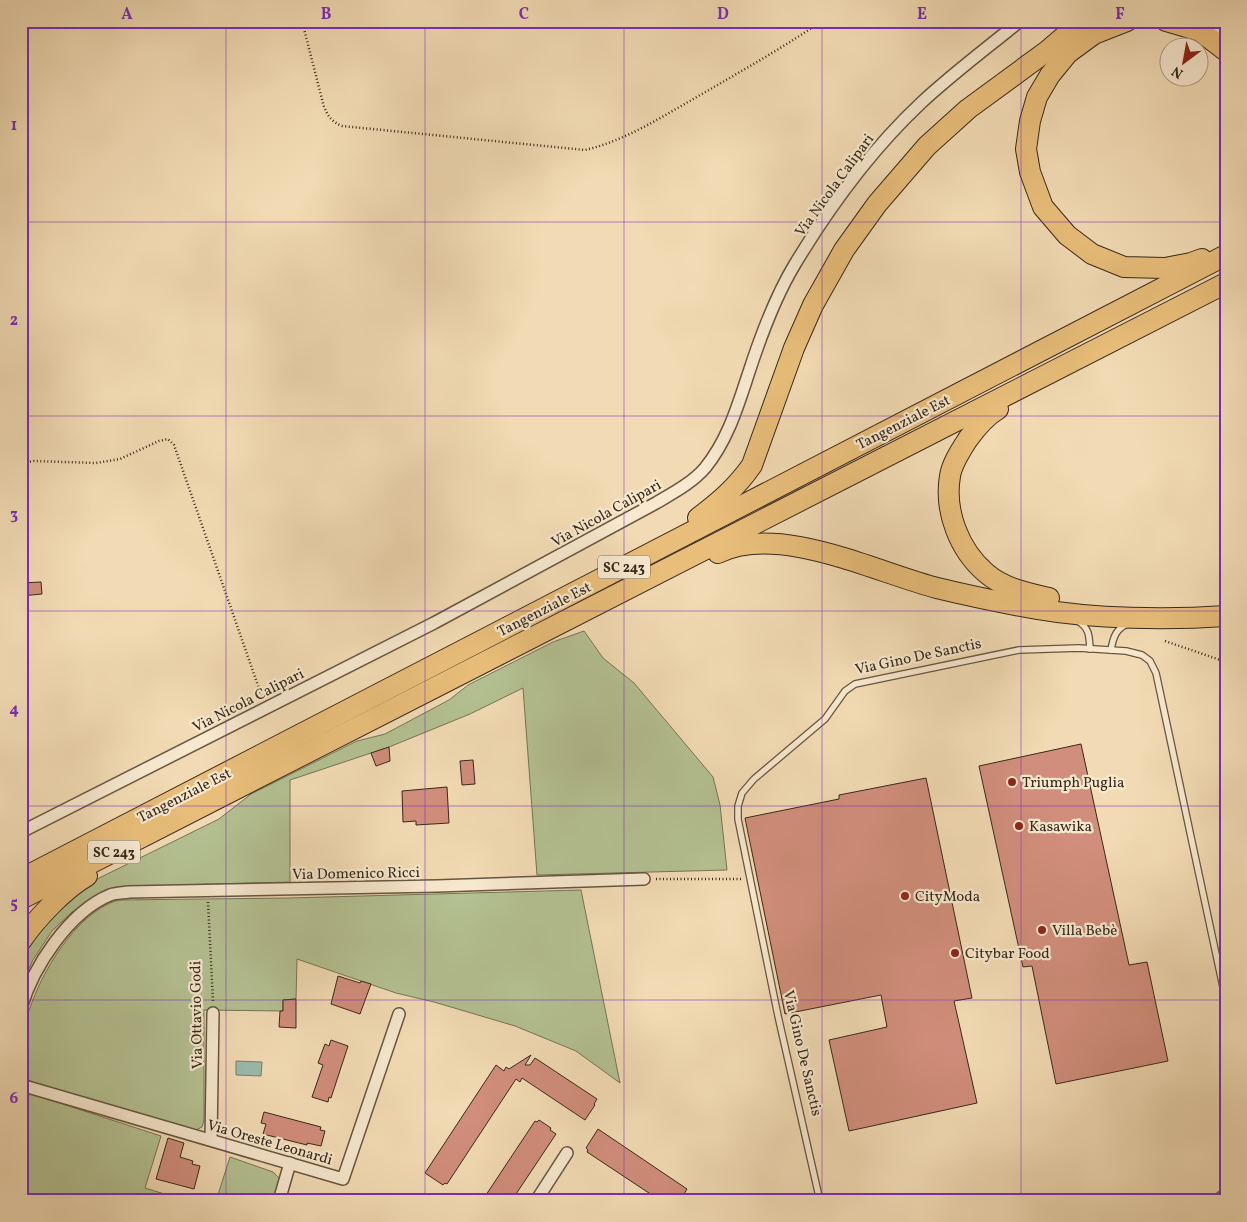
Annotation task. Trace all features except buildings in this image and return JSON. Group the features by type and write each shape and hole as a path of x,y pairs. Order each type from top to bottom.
{"highway":[{"path":"566,597 582,582 689,525 724,498 741,480 752,465 794,348 813,305 844,250 877,204 927,146 968,109 1047,51 1082,21"},
{"path":"1127,21 1094,34 1068,52 1050,75 1037,97 1030,121 1026,149 1030,172 1043,207 1067,235 1092,254 1124,267 1164,268 1191,263 1226,247"},
{"path":"1166,21 1200,31 1226,52"},
{"name":"Tangenziale Est","path":"21,879 1226,255"},
{"name":"Tangenziale Est","path":"21,899 1226,283"},
{"path":"1066,366 1051,381 993,412 976,427 959,452 950,474 948,498 952,522 966,550 986,573 1015,590 1051,598 1133,604 1226,603"},
{"path":"582,612 596,612 722,551 758,543 805,547 937,588 1038,609 1105,616 1226,616"},
{"path":"21,941 41,916 79,880 192,820 206,804"}],"main road":[{"path":"1211,21 1226,39"}],"street":[{"name":"Via Nicola Calipari","path":"21,832 434,623 631,517 684,486 704,469 727,433 774,305 794,265 853,178 888,136 919,105 1020,21"},
{"name":"Via Domenico Ricci","path":"21,1008 37,971 70,924 89,907 110,895 128,892 437,886 644,879"},
{"name":"Via Ottavio Godi","path":"211,1140 213,1013"},
{"name":"Via Oreste Leonardi","path":"21,1085 343,1179 399,1014"},
{"path":"536,1201 567,1153"},
{"path":"279,1201 290,1163"},
{"path":"1217,1201 1226,1194"}],"lane":[{"path":"1038,609 1047,615 1066,617 1076,620 1085,626 1090,649"},
{"path":"1111,650 1113,639 1124,625 1133,623 1164,623 1176,617"},
{"name":"Via Gino De Sanctis","path":"820,1201 778,1016 738,819 738,806 742,793 754,779 825,719 845,691 855,684 1019,650 1090,649 1126,651 1142,655 1150,661 1156,672 1226,1001"}],"path":[{"path":"302,21 324,107 328,116 335,123 342,126 586,150 601,146 659,119 786,46 822,21"},
{"path":"23,463 34,461 96,463 120,459 159,441 168,439 174,445 266,708"},
{"path":"1166,641 1226,662"},
{"path":"644,879 750,879"},
{"name":"Via Ottavio Godi","path":"208,890 213,1013"}],"green space":[{"path":"584,631 603,658 634,683 713,777 720,805 727,870 537,875 523,688 470,714 389,747 290,780 290,882 141,886 111,889 97,895 72,912 52,931 33,960 21,986 21,952 38,927 89,883 219,819 251,794 357,741 385,734 449,700 468,685 553,642"},
{"path":"581,890 620,1083 576,1051 515,1026 396,993 297,959 296,999 283,1000 283,1011 204,1010 204,1120 202,1127 196,1130 36,1084 22,1073 23,1033 29,1010 51,963 66,941 83,922 100,908 119,900 289,898"},
{"path":"32,1094 161,1136 145,1188 187,1201 25,1201 21,1103 23,1098"},
{"path":"230,1157 273,1172 279,1178 274,1201 216,1201"}],"shaded area":[{"path":"236,1061 262,1062 261,1076 236,1075"}],"place":[{"name":"Triumph Puglia","path":"1012,782"},
{"name":"Kasawika","path":"1019,826"},
{"name":"CityModa","path":"905,896"},
{"name":"Villa Bebè","path":"1042,930"},
{"name":"Citybar Food","path":"955,953"}]}
